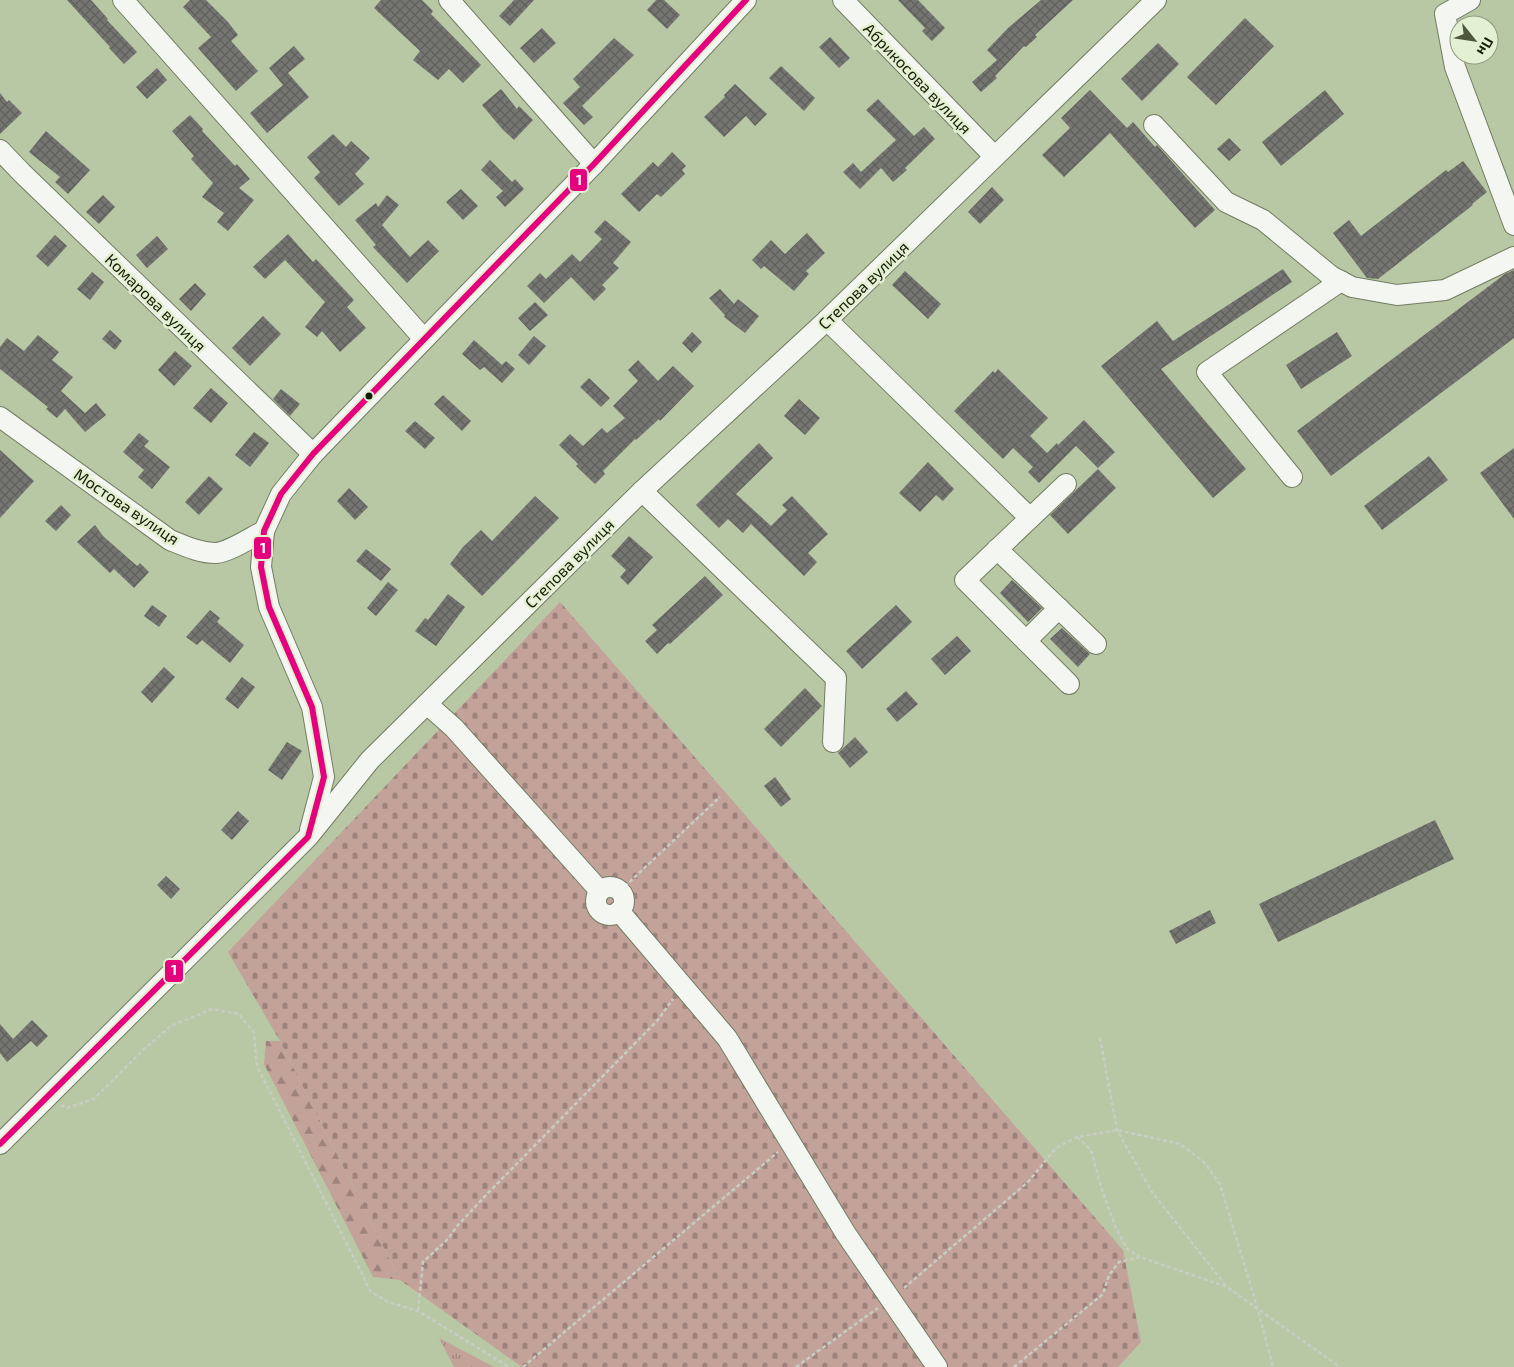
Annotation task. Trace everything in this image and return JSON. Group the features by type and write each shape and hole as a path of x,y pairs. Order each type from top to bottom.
{"street":[{"path":"123,0 424,339"},
{"path":"449,0 594,164"},
{"path":"308,837 324,777 312,707 269,606 261,567 264,530 281,494 313,454 594,164 746,0"},
{"name":"Абрикосова вулиця","path":"843,0 994,156"},
{"name":"Степова вулиця","path":"0,1144 308,837 370,760 426,704 642,491 827,320 1156,0"},
{"path":"1470,0 1445,14 1455,67 1514,225"},
{"path":"1154,125 1226,202 1263,220 1331,276 1352,287 1397,295 1445,290 1514,256"},
{"name":"Комарова вулиця","path":"0,150 313,454"},
{"path":"1292,477 1207,372 1341,281"},
{"path":"827,320 1030,518"},
{"name":"Мостова вулиця","path":"0,417 170,540 193,549 218,553 240,544 264,530"},
{"path":"1066,484 965,580 1069,684"},
{"path":"642,491 836,678 833,742"},
{"path":"997,549 1096,644"},
{"path":"1026,641 1059,608"},
{"path":"426,704 454,728 613,898 727,1038 846,1234 936,1367"}],"path":[{"path":"613,898 720,797"},
{"path":"418,1310 423,1262 448,1239 458,1224 657,1021 682,985"},
{"path":"47,1098 67,1108 94,1099 144,1049 171,1026 212,1009 238,1014 254,1033 257,1066 371,1292 388,1302 418,1310 509,1367"},
{"path":"1100,1038 1117,1130 1152,1192 1227,1287 1340,1367"},
{"path":"796,1367 889,1300 1028,1182 1056,1148 1077,1137 1117,1130 1180,1144 1204,1161 1220,1184 1273,1367"},
{"path":"1077,1137 1090,1150 1102,1190 1119,1235 1127,1249 1140,1257 1227,1287"},
{"path":"524,1367 791,1142"},
{"path":"1014,1367 1103,1294 1109,1275 1119,1262 1140,1257"}],"green space":[{"path":"560,602 1123,1250 1141,1342 1118,1367 522,1367 400,1280 280,1041 228,952"},
{"path":"266,1041 280,1041 400,1280 373,1277 264,1064"},
{"path":"439,1338 494,1367 454,1367"}],"building":[{"path":"67,0 91,0 137,52 124,64"},
{"path":"190,0 206,0 228,22 238,35 231,41 258,71 236,91 198,48 211,37 183,7"},
{"path":"381,0 422,0 433,11 431,14 481,65 463,83 449,69 438,80 413,60 420,51 374,8"},
{"path":"514,0 534,0 510,26 499,16"},
{"path":"656,0 664,0 680,15 667,29 647,10"},
{"path":"898,0 918,0 945,28 932,41 922,31 925,28"},
{"path":"1041,0 1073,0 1035,35 1037,37 1026,47 1024,46 995,76 997,78 981,92 972,82 997,60 987,50 1008,28"},
{"path":"1245,18 1274,46 1216,105 1187,77"},
{"path":"542,28 556,43 534,63 520,48"},
{"path":"830,37 850,58 839,68 819,47"},
{"path":"614,38 634,55 582,106 593,117 584,125 563,103 580,87 573,79"},
{"path":"1158,43 1179,64 1142,101 1121,79"},
{"path":"294,46 305,59 288,73 309,97 267,133 250,113 283,85 269,68"},
{"path":"781,66 815,98 804,111 769,78"},
{"path":"157,68 167,80 147,99 136,87"},
{"path":"735,84 767,114 755,126 746,116 724,137 704,117 725,97 724,95"},
{"path":"501,89 517,109 519,106 533,120 514,140 482,105"},
{"path":"1090,90 1127,128 1133,122 1155,147 1157,145 1215,210 1195,228 1110,133 1064,177 1042,155 1070,128 1061,118"},
{"path":"1325,90 1344,114 1281,166 1262,142"},
{"path":"0,93 7,102 9,100 22,113 0,134"},
{"path":"878,99 914,136 924,127 935,139 905,168 907,170 893,182 881,168 860,189 843,172 853,163 861,172 896,140 866,110"},
{"path":"190,115 203,129 202,131 250,179 239,188 254,200 228,231 217,222 224,213 202,197 213,183 191,159 194,156 172,131"},
{"path":"46,131 90,170 68,194 55,182 60,177 29,152"},
{"path":"333,134 346,147 351,141 370,158 355,174 364,184 339,206 314,178 320,172 307,157"},
{"path":"1229,138 1241,150 1229,161 1217,149"},
{"path":"672,152 686,166 682,170 685,174 661,197 657,194 639,212 621,194 653,162 658,167"},
{"path":"490,160 512,182 515,179 524,189 505,207 496,197 503,191 481,170"},
{"path":"1463,161 1487,192 1378,279 1367,278 1333,233 1349,220 1361,236 1446,170 1448,172"},
{"path":"992,187 1004,200 980,224 968,212"},
{"path":"461,189 478,206 463,220 446,202"},
{"path":"103,195 115,207 99,224 86,212"},
{"path":"387,195 399,205 382,225 410,257 428,240 439,251 407,283 373,247 376,245 355,220 376,203 378,207"},
{"path":"605,220 631,242 613,263 619,268 602,285 606,289 594,301 571,277 544,303 527,286 540,273 546,279 572,254 580,262 602,239 594,232"},
{"path":"807,233 825,253 806,271 809,274 794,291 764,266 761,269 752,260 771,240 785,254"},
{"path":"288,234 313,262 316,259 354,300 347,307 366,328 340,352 322,331 317,337 305,327 325,302 285,260 265,279 253,267"},
{"path":"55,235 67,246 48,267 36,256"},
{"path":"157,236 168,249 147,268 136,255"},
{"path":"1283,269 1292,282 1161,369 1246,469 1213,498 1101,366 1157,321 1173,341"},
{"path":"1514,270 1514,338 1331,476 1297,431 1505,274"},
{"path":"905,271 941,304 928,319 892,285"},
{"path":"92,272 104,282 90,300 77,289"},
{"path":"195,283 206,294 191,311 179,299"},
{"path":"720,289 734,304 738,299 759,316 745,333 724,317 725,315 709,298"},
{"path":"535,302 548,315 530,331 518,318"},
{"path":"263,316 281,334 250,366 232,348"},
{"path":"110,330 122,341 115,350 102,339"},
{"path":"692,332 702,342 692,353 682,343"},
{"path":"1337,332 1352,356 1301,389 1286,365"},
{"path":"38,335 59,352 52,360 73,377 61,391 85,413 96,403 106,415 85,432 65,409 57,418 46,409 48,407 0,369 0,347 7,338 24,351"},
{"path":"534,336 546,346 529,365 518,355"},
{"path":"474,340 502,365 506,361 515,369 502,383 484,367 480,370 462,354"},
{"path":"175,351 192,366 174,386 158,370"},
{"path":"638,360 658,381 673,366 694,386 660,421 659,419 635,439 603,471 605,474 595,484 576,466 578,464 559,445 570,434 583,446 602,428 607,433 625,418 613,406 638,381 628,370"},
{"path":"998,369 1048,418 1030,436 1047,453 1084,420 1115,452 1098,468 1076,446 1039,483 1028,472 1033,467 1013,448 1003,459 954,411 993,371 995,373"},
{"path":"589,378 610,398 601,407 580,387"},
{"path":"211,388 228,403 211,423 193,408"},
{"path":"281,389 300,404 290,416 273,399"},
{"path":"443,395 471,421 462,431 434,404"},
{"path":"799,399 820,418 805,435 784,416"},
{"path":"415,421 435,438 425,449 405,431"},
{"path":"254,432 269,443 250,467 235,455"},
{"path":"139,433 149,441 144,446 170,467 152,489 138,477 144,470 123,452"},
{"path":"759,443 773,458 736,494 771,526 787,510 782,505 792,496 828,534 808,553 817,562 804,576 751,524 743,533 728,519 719,528 696,505"},
{"path":"1514,448 1514,519 1480,473"},
{"path":"0,450 34,481 0,518"},
{"path":"1429,456 1448,480 1382,530 1364,506"},
{"path":"928,462 954,489 943,501 936,495 920,512 899,493"},
{"path":"1098,469 1116,488 1068,534 1050,515"},
{"path":"209,476 223,489 199,515 185,502"},
{"path":"349,488 368,507 355,520 337,501"},
{"path":"535,496 559,518 482,596 450,564 463,547 481,530 492,541"},
{"path":"61,505 71,515 56,531 45,521"},
{"path":"95,525 103,536 137,566 140,563 149,572 134,588 114,569 110,573 77,542"},
{"path":"629,536 653,557 628,585 620,577 626,570 611,556"},
{"path":"366,549 391,569 381,581 356,561"},
{"path":"705,576 723,595 657,654 645,641 657,630 652,625"},
{"path":"1012,580 1042,608 1028,622 1000,593"},
{"path":"388,582 398,590 376,616 367,608"},
{"path":"448,594 465,607 436,646 415,631 425,618 428,620"},
{"path":"152,605 167,616 159,627 144,616"},
{"path":"896,605 912,622 862,669 846,651"},
{"path":"210,610 220,618 217,622 244,645 230,663 202,640 197,645 186,637"},
{"path":"1062,628 1090,654 1078,667 1050,639"},
{"path":"957,636 971,651 945,675 931,659"},
{"path":"164,667 175,677 152,703 141,692"},
{"path":"242,677 255,687 238,709 225,699"},
{"path":"805,688 822,706 781,747 764,729"},
{"path":"906,691 918,704 897,722 886,709"},
{"path":"855,737 868,752 850,768 838,753"},
{"path":"287,742 302,751 282,780 268,770"},
{"path":"775,777 791,799 781,807 764,786"},
{"path":"238,811 249,821 232,840 221,830"},
{"path":"1435,820 1454,859 1278,942 1259,904"},
{"path":"166,876 180,889 171,899 157,885"},
{"path":"1210,910 1216,923 1176,944 1169,931"},
{"path":"32,1020 48,1036 37,1047 31,1041 7,1062 0,1053 0,1024 13,1039"}],"transit line":[{"name":"1","path":"0,1144 308,837 324,777 312,707 269,607 261,567 264,531 281,494 313,454 594,164 746,0"}]}
